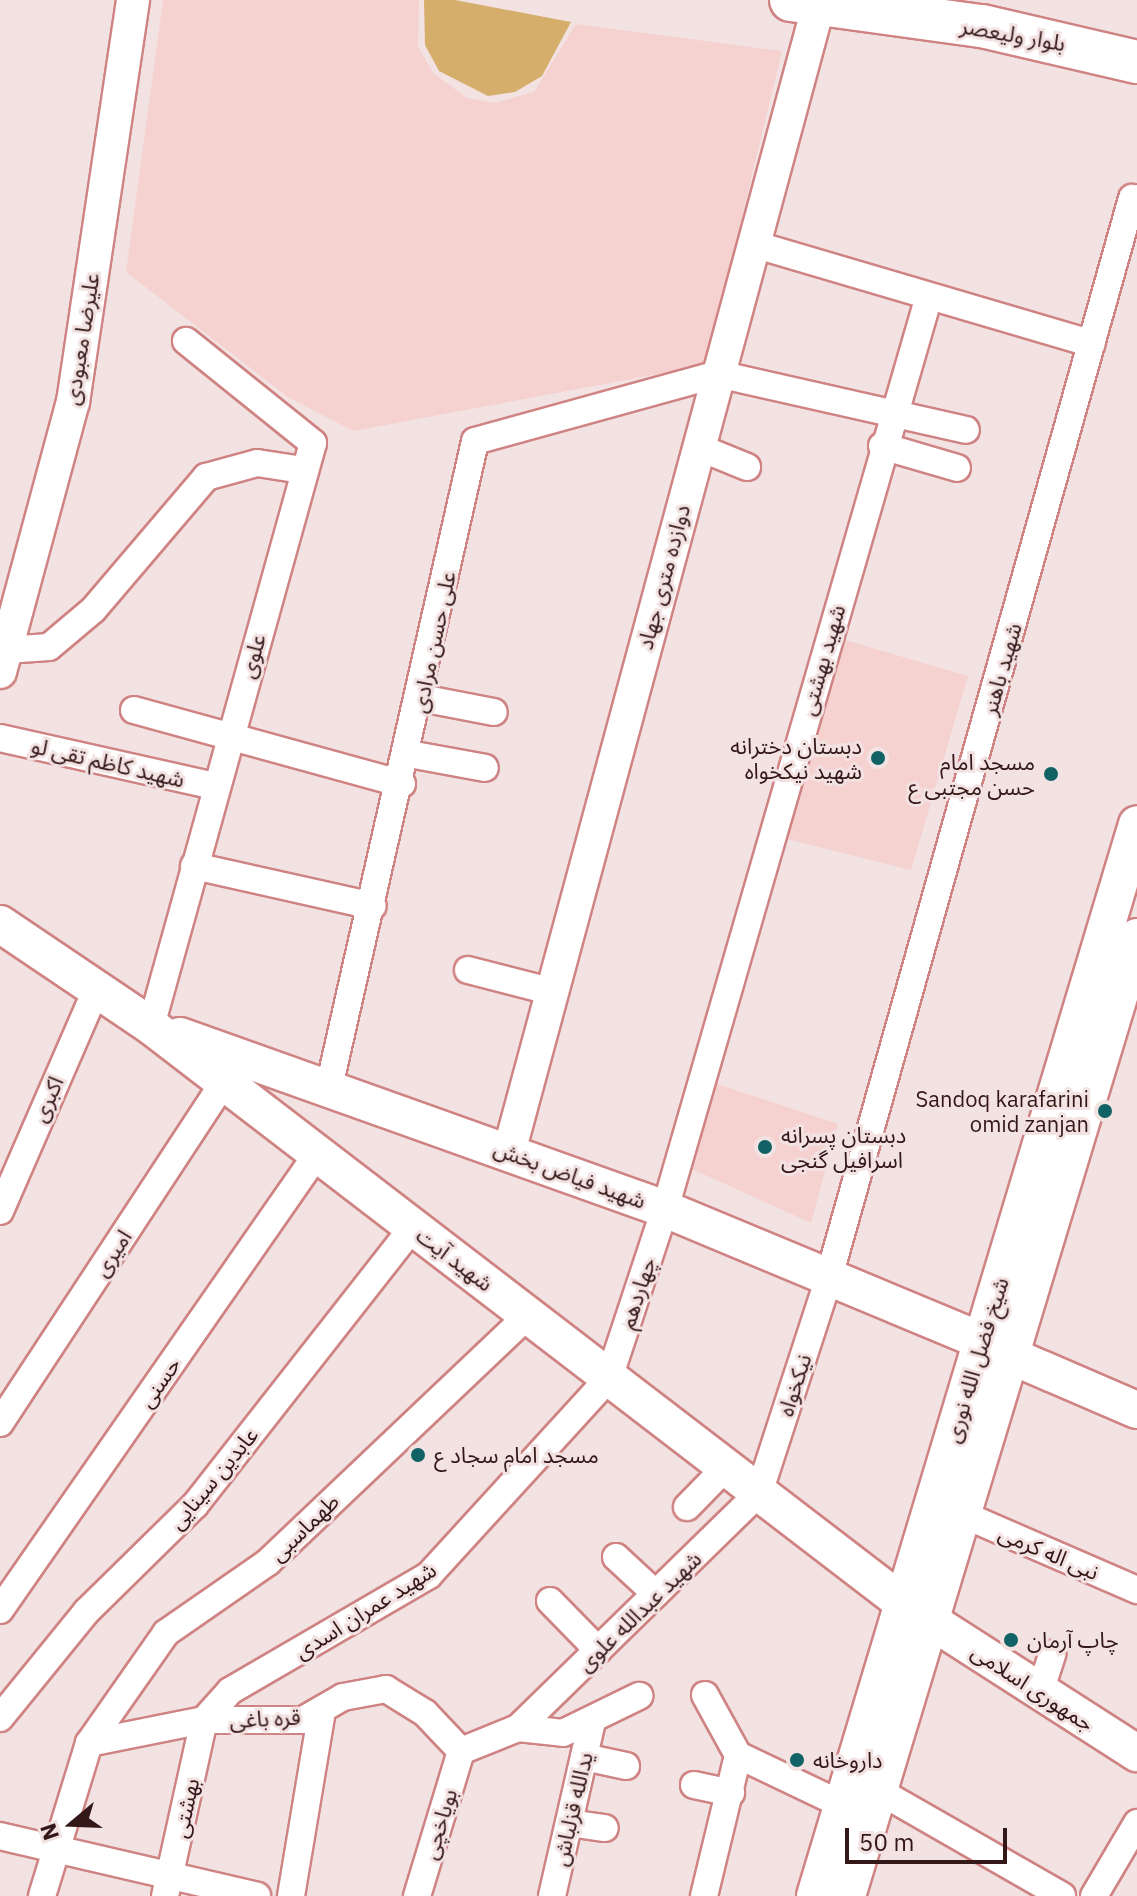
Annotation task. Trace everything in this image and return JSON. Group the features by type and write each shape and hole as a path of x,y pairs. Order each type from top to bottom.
{"main road":[{"name":"بلوار ولیعصر","path":"805,2 982,26 1137,62"},
{"name":"شیخ فضل الله نوری","path":"815,1896 843,1805 916,1612 996,1348 1137,824"},
{"name":"شهید آیت","path":"0,924 151,1026 916,1612"},
{"name":"شیخ فضل الله نوری","path":"847,1896 879,1791 916,1612 962,1514 996,1348 1137,937"},
{"name":"شهید فیاض بخش","path":"151,1026 665,1209 1137,1410"},
{"name":"جمهوری اسلامی","path":"916,1612 1137,1753"}],"street":[{"name":"علیرضا معبودی","path":"3,661 73,402 133,0"},
{"name":"دوازده متری جهاد","path":"509,1152 753,244 805,2"},
{"name":"شهید باهنر","path":"829,1277 1132,198"},
{"path":"753,244 1092,344"},
{"name":"شهید بهشتی","path":"665,1209 882,446 929,296"},
{"name":"علوی","path":"151,1026 215,786 313,443 186,341"},
{"path":"718,374 966,430"},
{"name":"علی حسن مرادی","path":"329,1087 409,754 475,441 718,374"},
{"path":"882,446 957,468"},
{"path":"698,447 747,467"},
{"path":"3,661 49,647 93,610 206,477 257,463 303,470"},
{"path":"421,698 494,712"},
{"path":"134,710 229,739 402,784"},
{"name":"شهید کاظم تقی لو","path":"0,738 215,786"},
{"path":"409,754 485,768"},
{"path":"194,866 373,906"},
{"path":"468,970 550,991"},
{"name":"اکبری","path":"0,1211 97,988"},
{"name":"امیری","path":"0,1423 224,1082"},
{"name":"حسنی","path":"0,1610 317,1154"},
{"name":"چهاردهم","path":"609,1378 665,1209"},
{"name":"عابدین سینایی","path":"0,1718 87,1611 195,1505 413,1227"},
{"name":"نیکخواه","path":"759,1493 829,1277"},
{"name":"طهماسبی","path":"42,1896 89,1743 166,1633 268,1562 528,1315"},
{"name":"شهید عمران اسدی","path":"204,1720 230,1691 429,1575 609,1378"},
{"path":"687,1507 726,1467"},
{"name":"شهید عبدالله علوی","path":"518,1728 759,1493"},
{"name":"نبی اله کرمی","path":"962,1514 1137,1590"},
{"path":"616,1557 656,1594"},
{"path":"550,1601 598,1650"},
{"path":"1040,1692 1052,1654"},
{"name":"قره باغی","path":"89,1743 204,1720 303,1720 343,1697 386,1689 425,1713 461,1751"},
{"path":"705,1695 738,1755 843,1805"},
{"path":"461,1751 518,1728 563,1733 639,1696"},
{"path":"291,1896 322,1710"},
{"name":"بهشتی","path":"168,1885 204,1720"},
{"name":"یدالله قزلباش","path":"552,1896 592,1721"},
{"name":"بویاخچی","path":"417,1896 461,1751"},
{"path":"704,1896 738,1755"},
{"path":"584,1757 626,1766"},
{"path":"694,1785 731,1793"},
{"path":"879,1791 1016,1884 1062,1896"},
{"path":"569,1823 605,1828"},
{"path":"1094,1896 1137,1823"},
{"path":"0,1836 56,1846 168,1885 257,1896"}],"shaded area":[{"path":"163,0 419,0 418,46 433,73 467,98 495,103 534,92 576,24 782,51 706,365 353,431 288,397 126,272"},
{"path":"424,0 455,0 571,22 542,76 515,92 488,96 439,71 425,45"},
{"name":"دبستان دخترانه شهید نیکخواه","path":"845,640 968,676 911,870 787,839"},
{"name":"دبستان پسرانه اسرافیل گنجی","path":"714,1083 838,1124 811,1223 692,1169"}],"place":[{"name":"دبستان دخترانه شهید نیکخواه","path":"878,758"},
{"name":"مسجد امام حسن مجتبی ع","path":"1051,774"},
{"name":"Sandoq karafarini omid zanjan","path":"1105,1111"},
{"name":"دبستان پسرانه اسرافیل گنجی","path":"765,1147"},
{"name":"مسجد امام سجاد ع","path":"418,1455"},
{"name":"چاپ آرمان","path":"1011,1640"},
{"name":"داروخانه","path":"797,1760"}]}
